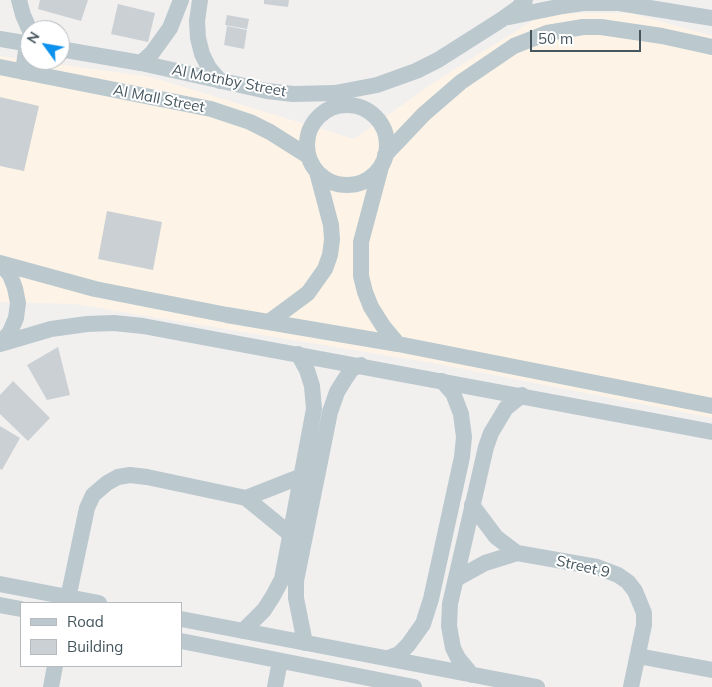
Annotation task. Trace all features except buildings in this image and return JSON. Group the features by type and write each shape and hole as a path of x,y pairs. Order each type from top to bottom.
{"street":[{"path":"19,0 23,20"},
{"path":"141,64 166,35 181,0 199,2 197,21 198,38 202,54 220,82"},
{"name":"Al Motnby Street","path":"70,51 267,91 293,94 335,93 377,85 416,71 438,60 501,20 518,8 525,0"},
{"path":"501,20 563,6 617,2 665,12 709,16"},
{"path":"662,36 665,12"},
{"path":"317,172 326,180 338,184 351,185 363,182 374,174 424,114 461,82 506,51 530,39 565,29 601,27 662,36 712,47"},
{"path":"0,38 20,39"},
{"name":"Al Mall Street","path":"0,67 208,108 229,114 270,132 308,156"},
{"path":"362,107 377,85"},
{"path":"293,94 320,114"},
{"path":"269,322 308,293 325,269 330,254 332,225 317,172 308,156 306,145 312,123 320,114 329,108 352,104 372,113 380,122 385,132 387,144 384,160 370,202 361,242 361,276 364,292 371,307 383,326 398,344"},
{"path":"0,263 95,290 398,344 712,406"},
{"path":"0,263 10,275 18,303 16,318 10,332 0,344"},
{"path":"223,340 227,315"},
{"path":"0,344 52,329 87,324 114,323 143,326 661,421 704,430 712,442"},
{"path":"243,631 264,610 273,596 289,580 322,410 307,370 298,354"},
{"path":"305,643 296,598 289,580 290,534 302,476 322,410 352,370 360,365"},
{"path":"388,658 399,654 416,636 423,624 462,457 464,437 461,414 453,393 442,380"},
{"path":"472,675 461,662 454,648 448,626 450,604 482,461 491,433 506,408 522,395"},
{"path":"661,421 665,398"},
{"path":"462,457 482,461"},
{"path":"67,600 87,508 93,495 118,476 147,477 246,498 290,534"},
{"path":"246,498 302,476"},
{"path":"472,505 492,532 517,553"},
{"name":"Street 9","path":"456,579 485,563 517,553 597,567 618,575 628,582 635,592 644,613 644,625 631,687"},
{"path":"0,584 67,600 88,602"},
{"path":"430,599 450,604"},
{"path":"0,605 20,609"},
{"path":"182,619 536,687"},
{"path":"182,641 414,687"},
{"path":"348,674 351,652"},
{"path":"638,656 712,670"},
{"path":"275,687 280,661"},
{"path":"51,687 55,667"}],"shaded area":[{"path":"540,13 631,13 712,36 712,418 433,363 74,304 0,302 0,56 20,59 20,70 70,70 70,66 151,77 354,139 442,77 537,18"}]}
